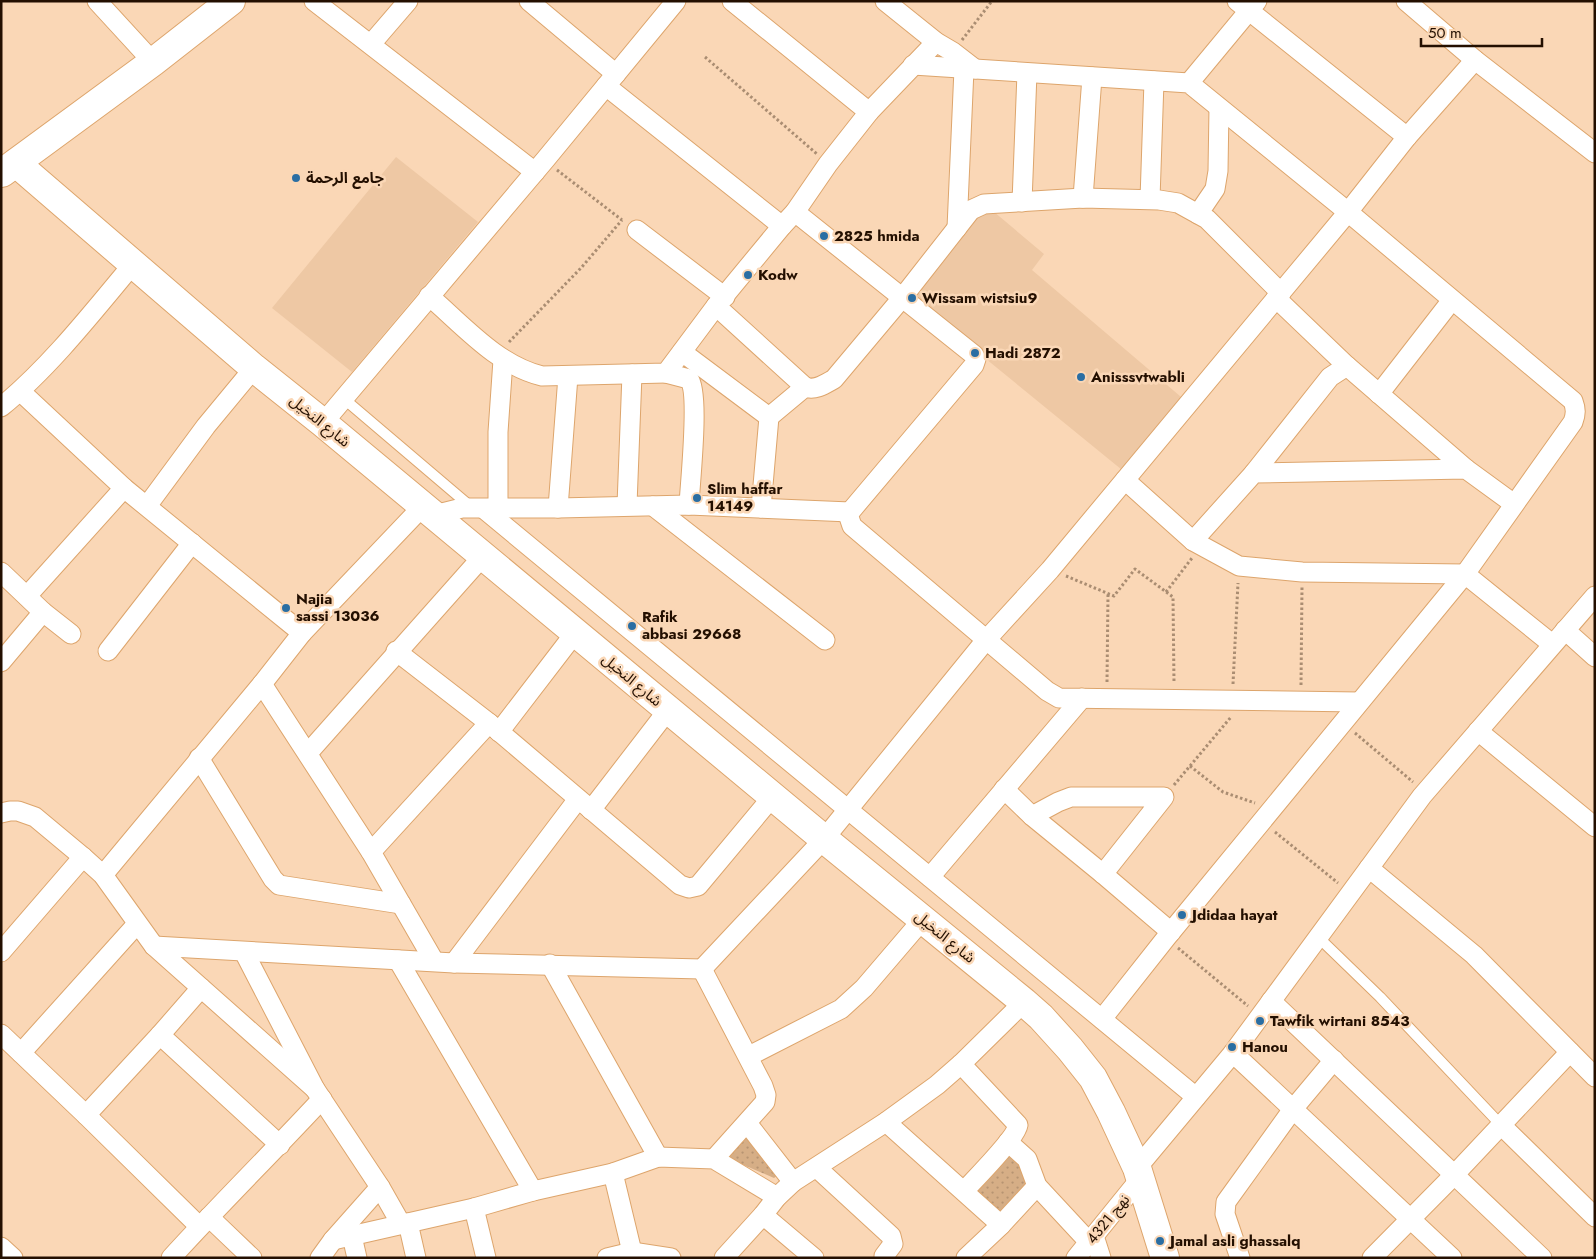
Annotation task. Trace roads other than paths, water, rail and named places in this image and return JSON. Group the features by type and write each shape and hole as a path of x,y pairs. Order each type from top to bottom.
{"main road":[{"path":"9,169 231,1"},
{"name":"شارع النخيل","path":"9,169 133,264 254,368 1024,1002 1070,1050 1092,1078 1111,1112 1138,1174 1165,1258"}],"street":[{"path":"97,1 152,62"},
{"path":"314,1 540,166"},
{"path":"371,44 408,1"},
{"path":"529,1 611,80 782,226"},
{"path":"323,423 540,166 676,1"},
{"path":"732,1 869,112"},
{"path":"885,1 936,42 953,52 970,69 957,228"},
{"path":"1406,1 1475,60 1595,153"},
{"path":"1189,83 1248,4 1407,137"},
{"path":"666,373 721,301 782,226 796,212 828,164 869,112 936,42"},
{"path":"154,946 454,963 702,969 824,839 986,640 1050,570 1279,296 1407,137 1475,60"},
{"path":"913,65 1189,83 1348,212 1573,401 1576,408 1573,422 1465,574 1168,935 1102,1019"},
{"path":"1022,202 1027,73"},
{"path":"1083,198 1092,78"},
{"path":"1150,199 1154,81"},
{"path":"1198,214 1215,189 1218,171 1219,108"},
{"path":"629,225 721,301 805,387 811,389 834,379 902,298 971,210 978,206 996,202 1083,198 1150,199 1178,203 1207,219 1223,234 1279,296 1347,366 1466,469 1514,504"},
{"path":"796,212 974,355 976,362 850,512 849,516 852,526 986,640 1054,696 1059,698 1360,702"},
{"path":"1,407 20,391 89,317 133,264"},
{"path":"430,296 500,358 526,372 542,376 666,373 689,379 693,386 689,505"},
{"path":"1379,394 1452,300"},
{"path":"682,352 769,418"},
{"path":"485,508 498,432 500,358"},
{"path":"1197,543 1330,377 1347,366"},
{"path":"147,506 206,426 254,368"},
{"path":"627,505 632,374"},
{"path":"558,508 568,376"},
{"path":"761,508 769,418 805,387"},
{"path":"20,391 124,488 302,633"},
{"path":"1254,473 1466,469"},
{"path":"1125,480 1197,543 1239,566 1302,572 1465,574 1559,637 1595,657"},
{"path":"28,596 124,488"},
{"path":"103,875 302,633 428,510 689,505 850,512"},
{"path":"653,506 825,640"},
{"path":"485,508 1196,1097"},
{"path":"108,651 192,543"},
{"path":"308,753 396,651 483,556"},
{"path":"1,572 43,612 71,634"},
{"name":"نهج 4321","path":"1076,1258 1196,1097 1233,1053 1425,792 1595,596"},
{"path":"1,662 43,612"},
{"path":"371,852 494,727 575,632"},
{"path":"396,651 494,727 680,885 694,888 704,880 772,796"},
{"path":"262,684 371,852 434,961"},
{"path":"930,877 1082,698"},
{"path":"454,963 585,804 668,710"},
{"path":"1478,731 1595,827"},
{"path":"199,758 273,880 279,885 401,904"},
{"path":"1004,789 1032,816 1103,874 1168,935"},
{"path":"1032,816 1071,797 1164,797 1103,874"},
{"path":"1,814 18,811 35,817 83,857 103,875 136,924 154,946 319,1094"},
{"path":"1,952 83,857"},
{"path":"1369,868 1474,955 1595,1077"},
{"path":"748,1056 841,1009 864,988 923,919"},
{"path":"21,1054 136,924"},
{"path":"244,952 319,1094 405,1224 416,1258"},
{"path":"398,960 533,1191"},
{"path":"550,964 658,1157"},
{"path":"702,969 748,1056 766,1095 765,1102 714,1159"},
{"path":"86,1115 201,988"},
{"path":"724,1258 777,1197 794,1182 886,1122 937,1085 1024,1002"},
{"path":"1266,1008 1334,1060 1542,1258"},
{"path":"1,1034 86,1115 204,1222 252,1258"},
{"path":"160,1035 280,1145"},
{"path":"1372,1258 1455,1174 1570,1052"},
{"path":"1233,1053 1452,1258"},
{"path":"1240,1258 1225,1214 1226,1202 1293,1109 1334,1060"},
{"path":"961,1064 1016,1123 1018,1128 1008,1142 964,1191"},
{"path":"171,1258 280,1145 319,1094"},
{"path":"886,1122 1001,1225"},
{"path":"747,1123 794,1182"},
{"path":"1501,1125 1595,1217"},
{"path":"1008,1142 1027,1159 1037,1186 1092,1239 1101,1258"},
{"path":"333,1240 474,1208 533,1191 613,1173 658,1157 714,1159 777,1197"},
{"path":"816,1168 891,1236 892,1244 884,1257"},
{"path":"613,1173 632,1252"},
{"path":"966,1258 1001,1225 1037,1186"},
{"path":"320,1258 333,1240 380,1187"},
{"path":"474,1208 486,1258"},
{"path":"763,1215 814,1258"},
{"path":"352,1236 357,1258"},
{"path":"1,1247 13,1258"},
{"path":"607,1258 632,1252 671,1258"}],"lane":[{"path":"343,398 485,508"},
{"path":"1318,937 1374,991 1501,1125"}],"place":[{"name":"جامع الرحمة","path":"296,178"},
{"name":"2825 hmida","path":"824,236"},
{"name":"Kodw","path":"748,275"},
{"name":"Wissam wistsiu9","path":"912,298"},
{"name":"Hadi 2872","path":"975,353"},
{"name":"Anisssvtwabli","path":"1081,377"},
{"name":"Slim haffar 14149","path":"697,498"},
{"name":"Najia sassi 13036","path":"286,608"},
{"name":"Rafik abbasi 29668","path":"632,626"},
{"name":"Jdidaa hayat","path":"1182,915"},
{"name":"Tawfik wirtani 8543","path":"1260,1021"},
{"name":"Hanou","path":"1232,1047"},
{"name":"Jamal asli ghassalq","path":"1160,1241"}]}
